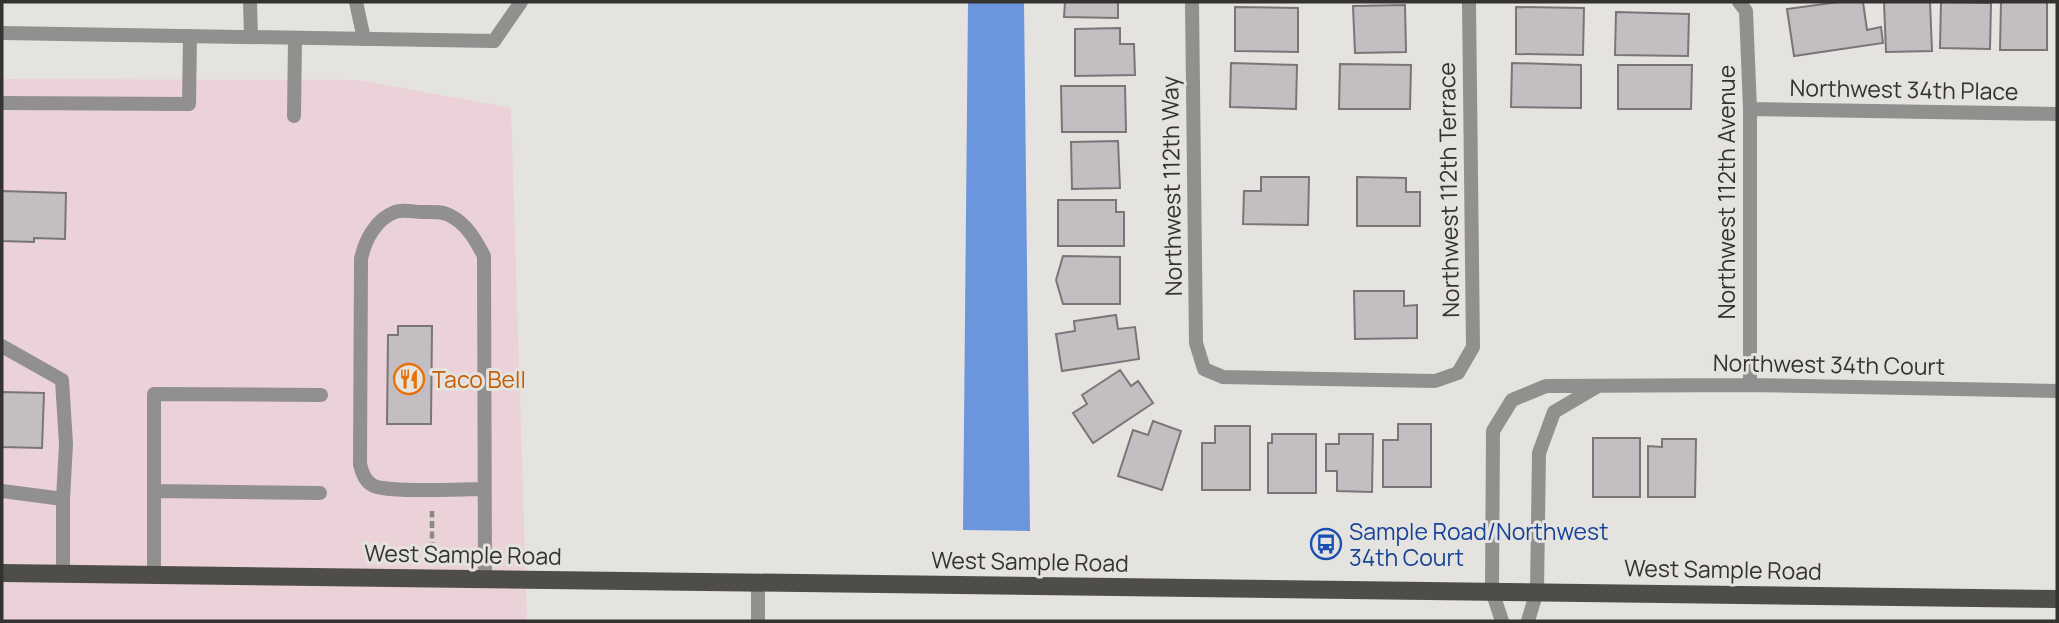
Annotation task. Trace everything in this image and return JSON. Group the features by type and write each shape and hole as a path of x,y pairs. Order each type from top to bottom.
{"main road":[{"name":"West Sample Road","path":"2,573 2057,598"}],"street":[{"path":"250,2 251,37"},
{"path":"356,2 364,39"},
{"path":"2,33 494,41 521,2"},
{"name":"Northwest 112th Way","path":"1192,2 1196,343 1203,369 1223,377 1435,381 1458,373"},
{"name":"Northwest 112th Terrace","path":"1458,373 1473,347 1469,2"},
{"name":"Northwest 112th Avenue","path":"1739,2 1746,11 1750,109 1750,385"},
{"path":"2,103 189,104 190,36"},
{"path":"294,116 295,38"},
{"name":"Northwest 34th Place","path":"1750,109 2057,114"},
{"path":"484,489 390,489 373,486 362,475 361,259 364,246 373,231 382,219 397,211 446,212 474,237 484,256 485,578"},
{"path":"2,346 62,380 66,444 63,574"},
{"name":"Northwest 34th Court","path":"1502,621 1492,591 1493,431 1512,400 1546,386 1750,385 2057,391"},
{"name":"Northwest 34th Court","path":"1528,621 1537,591 1539,453 1554,412 1599,386"},
{"path":"153,575 154,394 321,395"},
{"path":"2,491 63,499"},
{"path":"154,491 320,494"},
{"path":"758,583 758,621"}],"path":[{"path":"432,509 432,549"}],"shaded area":[{"path":"2,79 359,80 511,108 527,621 2,621"}],"water":[{"path":"968,2 1024,2 1030,531 963,530"}],"building":[{"path":"1065,2 1118,2 1118,18 1064,17"},
{"path":"1839,2 1863,2 1867,30 1881,27 1883,43 1794,56 1787,9"},
{"path":"1884,2 1930,2 1932,51 1886,52"},
{"path":"1941,2 1991,3 1990,49 1940,48"},
{"path":"2001,2 2047,2 2047,50 2000,50"},
{"path":"1405,5 1406,52 1355,53 1353,6"},
{"path":"1235,7 1298,8 1298,52 1235,51"},
{"path":"1516,7 1584,8 1583,55 1516,54"},
{"path":"1616,12 1689,14 1688,56 1615,55"},
{"path":"1120,28 1120,44 1134,44 1135,75 1075,76 1075,29"},
{"path":"1231,63 1297,65 1296,109 1230,107"},
{"path":"1512,63 1581,65 1581,108 1511,107"},
{"path":"1340,64 1411,65 1410,109 1339,109"},
{"path":"1618,65 1692,65 1691,109 1618,109"},
{"path":"1061,86 1125,86 1126,132 1062,132"},
{"path":"1118,141 1120,188 1072,189 1071,142"},
{"path":"1261,177 1309,177 1308,225 1243,224 1244,191 1261,191"},
{"path":"1357,177 1406,178 1406,192 1420,192 1420,226 1357,226"},
{"path":"2,191 66,193 65,239 2,241"},
{"path":"1058,200 1116,200 1116,212 1124,212 1124,246 1058,246"},
{"path":"1063,256 1120,257 1120,304 1063,304 1056,280"},
{"path":"1354,291 1404,291 1404,306 1417,305 1417,338 1355,339"},
{"path":"1116,315 1118,329 1135,327 1139,359 1062,371 1056,334 1075,331 1074,321"},
{"name":"Taco Bell","path":"398,326 432,326 431,424 387,424 388,335 398,335"},
{"path":"1120,370 1131,386 1138,381 1153,403 1093,443 1073,413 1087,404 1082,395"},
{"path":"2,392 44,393 42,448 2,447"},
{"path":"1153,421 1181,431 1162,490 1118,476 1133,430 1148,435"},
{"path":"1398,424 1431,424 1431,487 1383,487 1383,440 1398,440"},
{"path":"1215,426 1250,426 1250,490 1202,490 1202,443 1215,443"},
{"path":"1272,434 1316,434 1316,493 1268,493 1268,443 1272,443"},
{"path":"1339,434 1373,434 1372,492 1337,491 1337,471 1326,471 1326,444 1339,444"},
{"path":"1593,438 1640,438 1640,497 1593,497"},
{"path":"1662,439 1696,439 1695,497 1648,497 1648,446 1662,447"}],"place":[{"name":"Taco Bell","path":"409,379"},
{"name":"Sample Road/Northwest 34th Court","path":"1326,544"}]}
